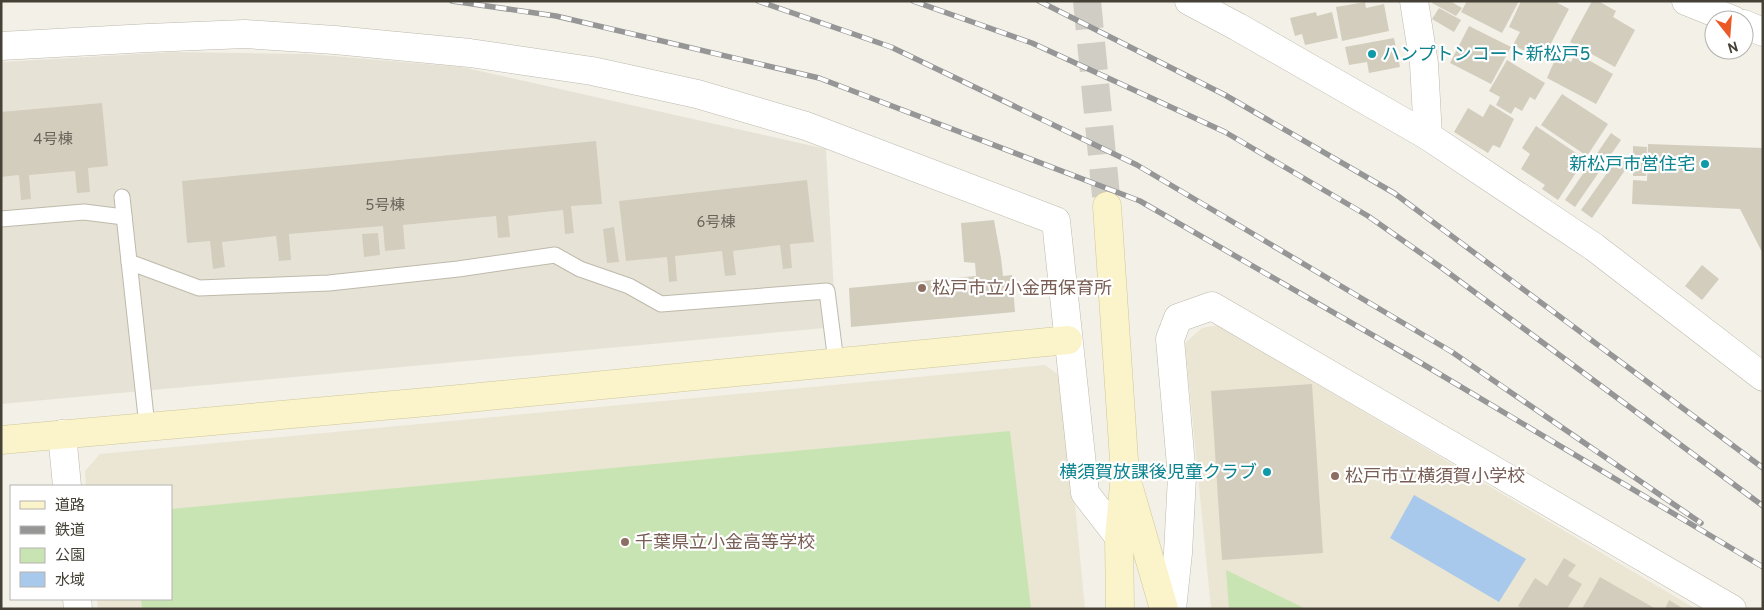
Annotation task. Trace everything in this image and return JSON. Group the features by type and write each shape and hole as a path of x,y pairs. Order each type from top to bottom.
{"street":[{"path":"1189,1 1272,46 1428,136 1594,247 1763,377"},
{"path":"1414,1 1424,64 1428,136"},
{"path":"1686,1 1708,10"},
{"path":"1,46 244,34 335,40 470,53 592,71 697,94 806,126 1056,221 1085,493 1120,537"},
{"path":"1107,206 1126,475 1120,537 1120,609"},
{"path":"1172,609 1178,553 1182,477 1170,339 1178,318 1212,306 1732,609"},
{"path":"1,440 448,400 1068,340"},
{"path":"62,434 66,485"},
{"path":"1126,475 1164,609"}],"lane":[{"path":"122,198 147,426"},
{"path":"1,220 84,212 124,217"},
{"path":"129,262 199,288 329,284 458,269 555,255 580,269 629,286 661,304 827,291 836,362"}],"shaded area":[{"path":"173,52 309,54 462,67 826,149 836,327 1,404 1,62"},
{"name":"松戸市立横須賀小学校","path":"1218,325 1696,609 1211,609 1185,343 1202,328"},
{"name":"千葉県立小金高等学校","path":"1045,365 1063,378 1085,609 98,609 97,600 172,600 172,485 86,485 85,471 100,454"}],"green space":[{"name":"千葉県立小金高等学校","path":"1010,431 1031,609 142,609 141,600 172,600 172,509"},
{"path":"1226,570 1306,609 1229,609"}],"water":[{"path":"1414,495 1526,559 1499,602 1390,538"}],"building":[{"path":"1433,1 1450,1 1462,8 1456,16 1432,3"},
{"path":"1467,1 1519,1 1502,33 1461,12"},
{"path":"1521,1 1554,1 1569,9 1547,51 1541,48 1537,57 1513,45 1520,32 1509,27"},
{"path":"1592,1 1598,1 1616,11 1613,17 1635,30 1615,67 1570,42"},
{"path":"1365,2 1366,8 1384,4 1389,31 1342,41 1336,7"},
{"path":"1439,8 1461,20 1454,32 1432,19"},
{"path":"1316,12 1317,16 1332,12 1338,38 1305,45 1302,34 1295,36 1290,18"},
{"path":"1469,26 1511,47 1491,84 1450,63"},
{"name":"ハンプトンコート新松戸5","path":"1394,38 1400,67 1369,73 1367,62 1349,65 1345,47"},
{"path":"1576,53 1613,74 1596,104 1547,78 1557,55 1571,62"},
{"path":"1507,60 1545,83 1535,100 1530,97 1522,111 1515,107 1511,114 1496,105 1500,97 1489,91"},
{"path":"1562,94 1608,124 1587,156 1541,125"},
{"path":"102,103 108,166 88,168 90,192 77,193 75,171 29,175 31,199 21,200 19,175 1,177 1,112"},
{"path":"1490,104 1514,119 1500,148 1493,145 1488,153 1454,132 1468,108 1483,117"},
{"path":"1536,126 1585,159 1558,200 1542,189 1545,185 1521,169 1530,154 1522,148"},
{"path":"1611,133 1621,140 1575,207 1565,200"},
{"path":"596,141 602,204 571,206 574,233 565,234 563,210 508,216 510,237 498,238 496,216 403,225 405,249 385,251 383,226 289,234 291,260 279,261 276,236 222,242 225,267 213,269 210,241 187,243 182,181"},
{"name":"新松戸市営住宅","path":"1648,144 1763,148 1763,254 1740,209 1632,204 1633,180 1647,181"},
{"path":"1633,146 1647,147 1646,176 1633,176"},
{"path":"1619,156 1630,163 1592,218 1581,210"},
{"path":"807,180 814,242 790,244 792,268 783,269 780,245 733,251 736,275 725,276 722,251 675,256 677,281 669,282 667,257 626,261 619,201"},
{"path":"994,220 1003,276 1012,275 1015,312 851,327 849,288 976,276 975,263 964,262 961,223"},
{"path":"614,227 619,262 607,263 603,229"},
{"path":"378,233 380,255 364,257 362,234"},
{"path":"1702,265 1719,279 1702,300 1685,286"},
{"name":"横須賀放課後児童クラブ","path":"1312,384 1323,553 1222,560 1211,391"},
{"path":"1564,558 1576,565 1568,576 1582,584 1567,609 1523,609 1518,606 1535,578 1547,586"},
{"path":"1600,577 1656,609 1582,609"},
{"path":"1669,600 1684,609 1665,609"}],"tunnel":[{"path":"1087,1 1107,206"}],"railway":[{"path":"452,1 556,16 819,78 1140,201 1421,363 1763,567"},
{"path":"758,1 891,47 1137,165 1452,352 1701,523"},
{"path":"913,1 1032,43 1225,132 1368,216 1442,268 1763,506"},
{"path":"1039,1 1225,95 1394,193 1763,468"}],"place":[{"name":"ハンプトンコート新松戸5","path":"1372,54"},
{"name":"新松戸市営住宅","path":"1705,164"},
{"name":"松戸市立小金西保育所","path":"922,288"},
{"name":"横須賀放課後児童クラブ","path":"1267,472"},
{"name":"松戸市立横須賀小学校","path":"1335,476"},
{"name":"千葉県立小金高等学校","path":"625,542"}]}
